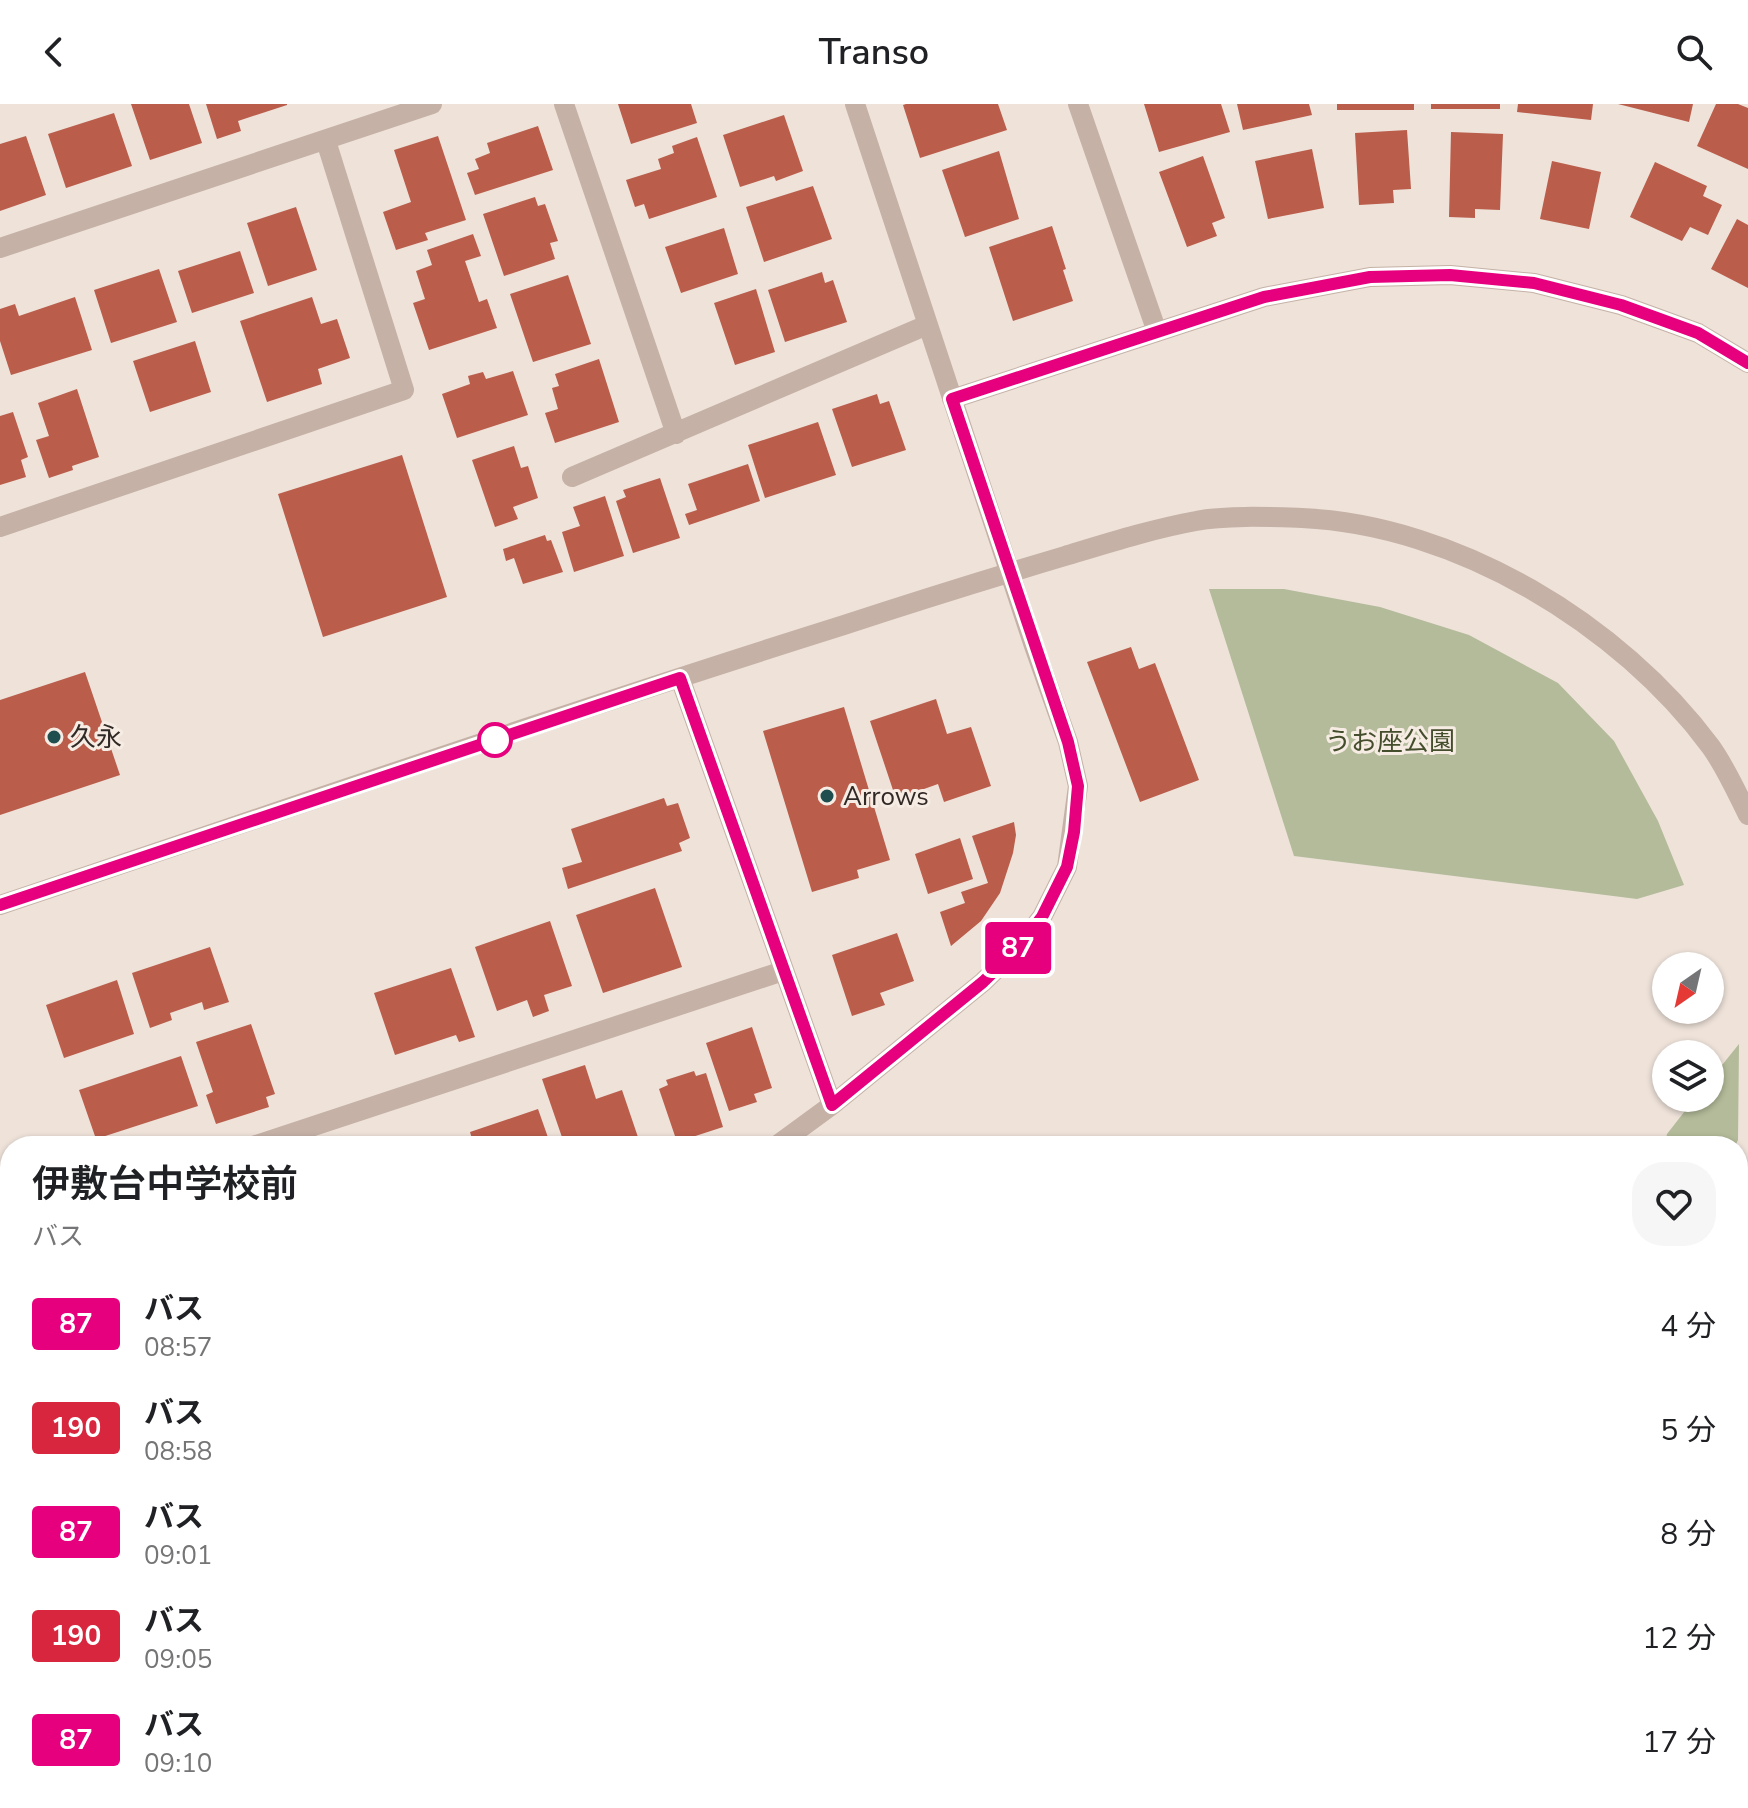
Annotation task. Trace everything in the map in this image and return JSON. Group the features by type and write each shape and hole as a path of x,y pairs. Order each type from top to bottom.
{"street":[{"path":"0,248 432,104"},
{"path":"564,104 676,434"},
{"path":"790,1136 983,982 1017,949 1042,917 1067,867 1078,786 1068,742 855,104"},
{"path":"1078,104 1157,332"},
{"path":"0,527 404,390 326,141"},
{"path":"952,399 1279,294 1370,277 1450,275 1534,283 1621,305 1698,333 1748,363"},
{"path":"572,477 927,325"},
{"path":"0,905 680,678 985,580 1130,537 1201,520 1303,518 1371,525 1451,553 1533,588 1591,628 1658,684 1713,751 1748,815"},
{"path":"680,678 832,1105"},
{"path":"283,1136 783,971"}],"green space":[{"name":"うお座公園","path":"1209,589 1284,589 1380,607 1469,635 1558,683 1614,741 1658,821 1684,885 1637,899 1294,856"},
{"path":"1739,1044 1738,1136 1667,1134 1684,1112 1724,1112 1724,1063"}],"building":[{"path":"131,104 189,104 202,143 150,160"},
{"path":"206,104 287,105 238,121 241,131 217,139"},
{"path":"618,104 691,104 697,123 631,144"},
{"path":"998,104 1007,130 920,158 903,105"},
{"path":"1144,104 1221,104 1230,132 1159,152"},
{"path":"1237,104 1309,104 1312,115 1243,130"},
{"path":"1337,104 1414,104 1414,110 1337,110"},
{"path":"1431,104 1500,104 1500,109 1431,109"},
{"path":"1518,104 1593,104 1591,120 1517,112"},
{"path":"1618,104 1693,104 1689,122"},
{"path":"1716,104 1738,104 1748,108 1748,169 1697,146"},
{"path":"114,113 132,166 66,188 48,134"},
{"path":"784,115 803,171 776,181 774,176 740,187 723,135"},
{"path":"538,126 553,170 475,195 467,173 479,169 475,159 490,153 487,143"},
{"path":"1407,130 1411,189 1393,190 1394,203 1359,205 1355,133"},
{"path":"1451,132 1503,134 1500,210 1475,209 1475,218 1449,217"},
{"path":"26,136 46,195 0,211 0,144"},
{"path":"438,136 466,220 425,233 428,240 396,250 383,212 411,202 394,150"},
{"path":"697,137 717,197 649,219 644,204 635,207 626,180 661,169 658,159 674,153 672,146"},
{"path":"1312,149 1324,208 1268,219 1255,161"},
{"path":"999,151 1019,219 965,237 942,170"},
{"path":"1203,156 1225,218 1212,223 1217,236 1187,247 1159,172"},
{"path":"1552,161 1601,172 1589,229 1540,219"},
{"path":"1655,162 1707,186 1703,196 1722,205 1708,235 1690,227 1682,241 1630,217"},
{"path":"813,186 832,239 764,262 746,207"},
{"path":"535,197 538,206 545,204 558,241 550,243 555,259 504,276 483,214"},
{"path":"296,207 317,270 268,286 247,223"},
{"path":"1737,219 1748,225 1748,288 1711,269"},
{"path":"1052,226 1073,301 1013,321 989,247"},
{"path":"724,228 738,274 681,293 665,247"},
{"path":"473,234 481,256 465,261 479,302 487,299 497,328 429,350 413,303 425,299 416,271 432,265 427,250"},
{"path":"240,251 254,293 192,313 178,271"},
{"path":"159,269 177,322 111,343 94,290"},
{"path":"822,272 825,283 833,280 847,322 785,342 768,290"},
{"path":"568,275 591,344 533,362 510,294"},
{"path":"756,289 775,352 735,365 714,303"},
{"path":"75,297 92,350 11,375 0,341 0,309 15,304 19,316"},
{"path":"312,297 321,324 337,319 350,358 318,369 322,384 267,402 240,321"},
{"path":"195,341 211,392 150,412 133,361"},
{"path":"599,359 619,422 555,443 545,413 558,409 552,388 559,386 555,374"},
{"path":"513,371 528,415 457,438 442,394 470,384 468,376 483,372 486,379"},
{"path":"77,389 99,457 49,478 36,440 49,436 38,403"},
{"path":"877,394 880,404 889,401 906,450 852,467 832,409"},
{"path":"13,412 28,457 21,460 26,477 0,485 0,416"},
{"path":"818,422 836,475 765,498 748,445"},
{"path":"514,446 521,468 528,466 538,498 513,507 518,519 495,527 472,460"},
{"path":"402,455 447,597 323,637 278,494"},
{"path":"748,464 760,501 689,525 685,514 697,510 688,484"},
{"path":"660,478 680,538 633,553 616,501 626,497 623,490"},
{"path":"605,496 624,556 574,572 562,532 580,526 573,507"},
{"path":"545,535 547,541 551,540 563,572 523,584 514,558 506,561 503,549"},
{"path":"1131,647 1139,669 1155,663 1199,780 1140,802 1087,662"},
{"name":"久永","path":"85,672 120,775 0,815 0,700"},
{"path":"936,699 947,734 971,727 991,786 944,802 938,784 896,799 870,721"},
{"name":"Arrows","path":"844,707 890,860 857,870 859,878 812,892 763,731"},
{"path":"664,798 667,806 678,803 690,838 679,843 682,851 568,889 562,868 582,862 571,829"},
{"path":"1014,822 1016,835 1013,853 1000,893 981,921 951,946 940,912 965,903 961,892 988,883 972,836"},
{"path":"960,838 973,879 928,894 915,854"},
{"path":"655,888 682,967 603,993 576,915"},
{"path":"550,921 572,986 544,995 549,1011 533,1017 527,1000 497,1011 475,947"},
{"path":"897,933 914,981 880,993 885,1005 852,1016 832,955"},
{"path":"210,947 229,1002 204,1010 202,1002 170,1013 172,1020 150,1028 132,973"},
{"path":"451,968 475,1037 459,1042 456,1035 395,1055 374,993"},
{"path":"117,980 134,1034 64,1058 46,1005"},
{"path":"251,1024 275,1094 266,1097 269,1107 216,1124 206,1095 213,1092 196,1042"},
{"path":"752,1027 772,1088 754,1094 757,1102 729,1111 706,1043"},
{"path":"181,1056 198,1106 105,1136 95,1136 79,1090"},
{"path":"585,1065 596,1099 622,1090 638,1136 562,1136 542,1079"},
{"path":"694,1071 696,1076 706,1073 723,1127 695,1136 675,1136 659,1089 668,1085 666,1080"},
{"path":"538,1109 547,1136 471,1136 470,1132"}],"bus line":[{"name":"87","path":"0,905 680,678 832,1105 983,982 1017,949 1042,917 1067,867 1074,832 1078,786 1068,742 952,399 1264,297 1370,277 1450,275 1534,283 1621,305 1698,333 1748,363"}],"place":[{"name":"久永","path":"54,737"},
{"name":"Arrows","path":"827,796"}]}
